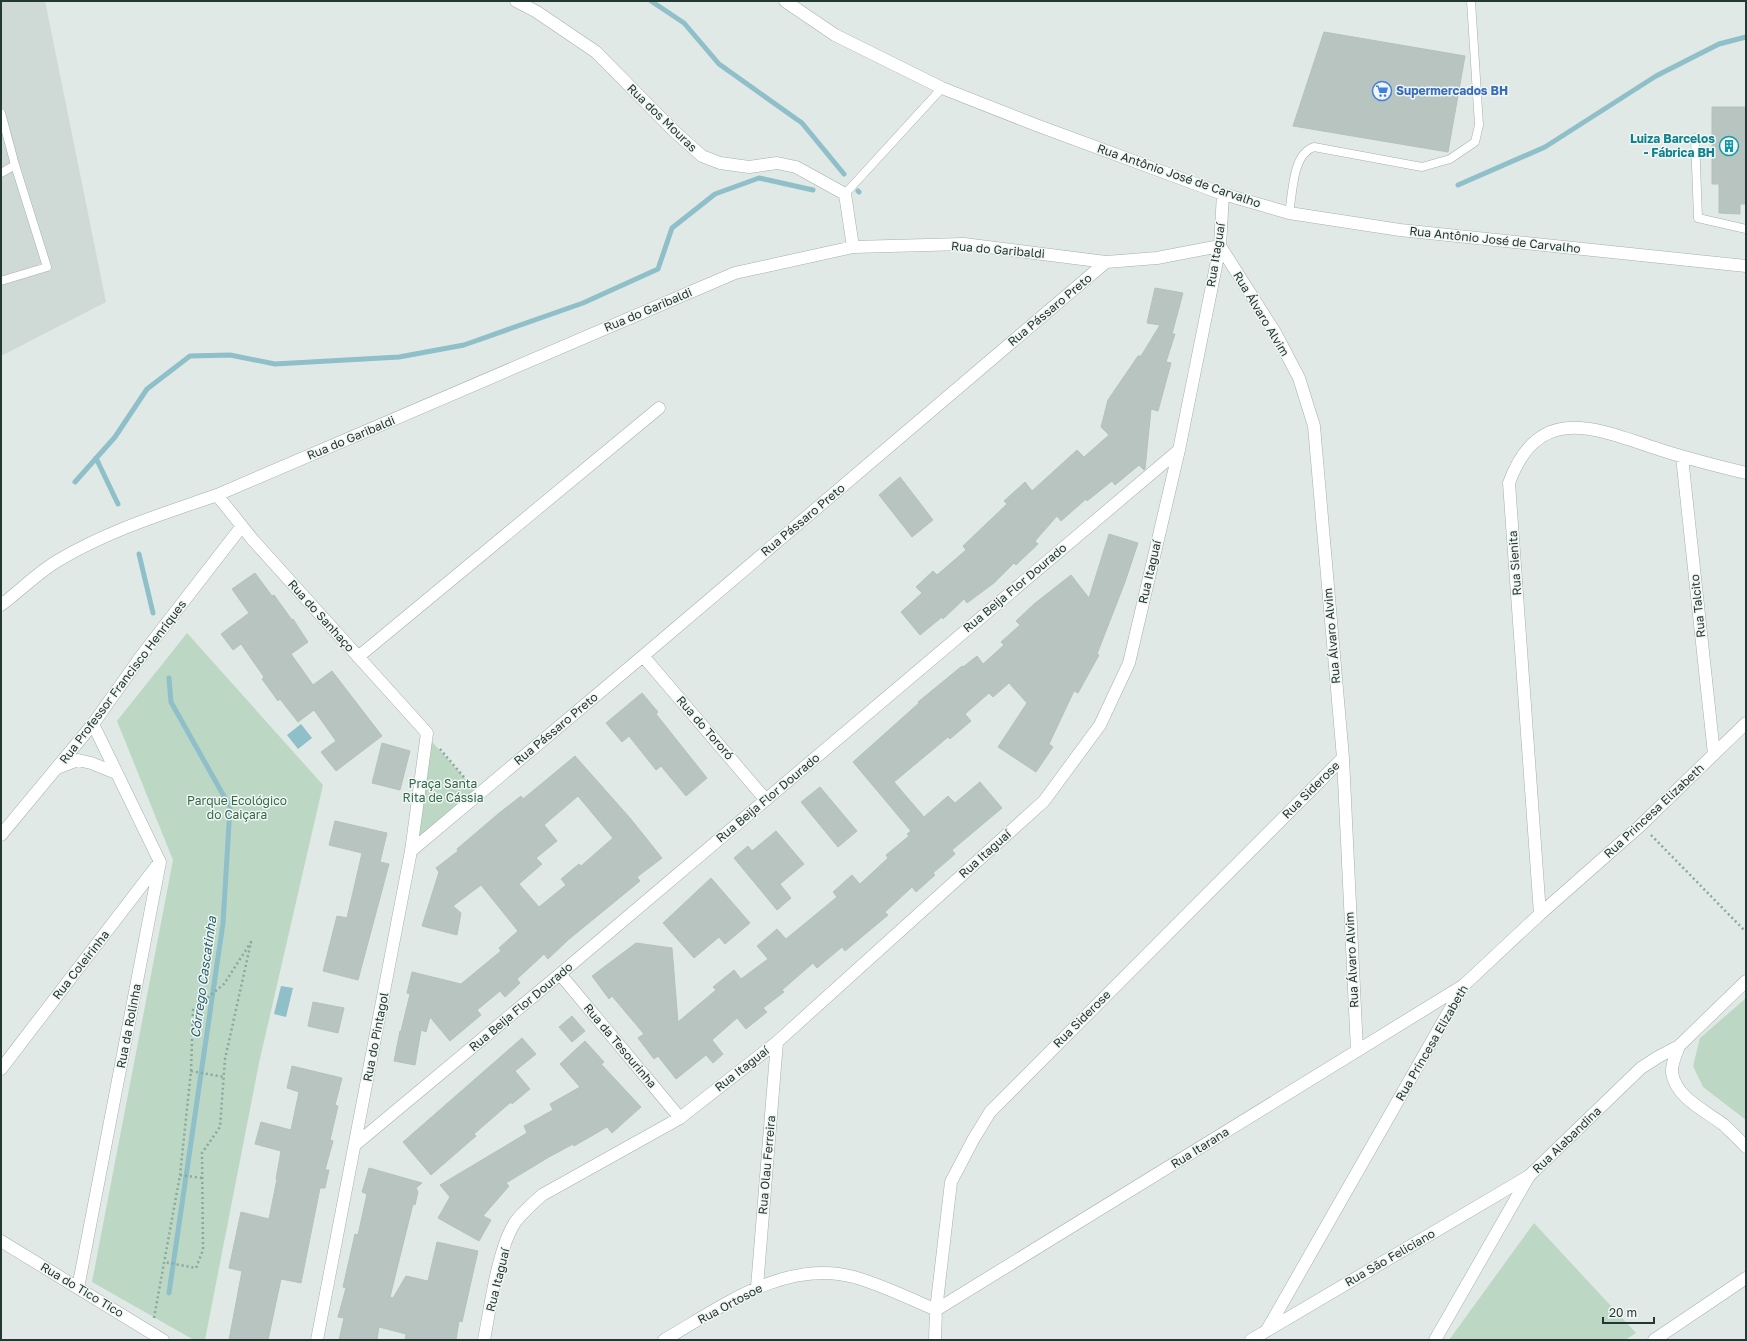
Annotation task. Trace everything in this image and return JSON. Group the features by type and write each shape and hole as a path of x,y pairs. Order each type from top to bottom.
{"street":[{"name":"Rua dos Mouras","path":"516,1 537,12 596,52 674,131 702,156 720,163 748,167 777,163 796,167 844,194"},
{"name":"Rua Antônio José de Carvalho","path":"786,1 835,35 942,88 1036,125 1223,194 1289,213 1400,230 1746,266"},
{"path":"844,194 853,247"},
{"name":"Rua Itaguaí","path":"484,1340 502,1255 515,1223 527,1209 542,1195 680,1118 777,1042 1044,801 1100,725 1129,663 1179,450 1220,246 1223,194"},
{"name":"Rua do Garibaldi","path":"1,605 57,561 95,540 141,521 217,495 735,273 853,247 964,244 1106,262"},
{"path":"1106,262 1157,258 1220,246"},
{"name":"Rua Álvaro Alvim","path":"1220,246 1276,334 1299,378 1314,426 1343,758 1357,1052"},
{"name":"Rua Pássaro Preto","path":"411,851 643,656 1106,262"},
{"path":"358,658 659,408"},
{"name":"Rua Sienita","path":"1540,914 1509,483 1516,464 1528,447 1546,433 1568,427 1597,429 1682,457 1746,473"},
{"name":"Rua Beija Flor Dourado","path":"356,1144 560,974 1179,450"},
{"name":"Rua Talcito","path":"1682,457 1714,754"},
{"name":"Rua do Sanhaço","path":"217,495 242,526 426,733"},
{"name":"Rua Professor Francisco Henriques","path":"1,835 93,724 142,655 242,526"},
{"name":"Rua do Tororó","path":"643,656 766,800"},
{"name":"Rua Princesa Elizabeth","path":"1267,1330 1464,985 1540,914 1641,825 1746,723"},
{"path":"93,724 160,862"},
{"name":"Rua do Pintagol","path":"318,1340 411,851 426,733"},
{"name":"Rua Siderose","path":"935,1340 936,1310 951,1182 973,1140 990,1112 1343,758"},
{"path":"58,767 78,760 91,763 116,773"},
{"name":"Rua Coleirinha","path":"1,1068 160,862"},
{"name":"Rua da Rolinha","path":"78,1288 160,862"},
{"name":"Rua da Tesourinha","path":"560,974 680,1118"},
{"name":"Rua Alabandina","path":"1436,1340 1529,1176 1641,1068 1679,1046 1745,982"},
{"name":"Rua Itarana","path":"936,1310 1464,985"},
{"name":"Rua Olau Ferreira","path":"757,1287 777,1042"},
{"path":"1679,1046 1673,1063 1672,1073 1677,1086 1686,1097 1725,1126 1746,1147"},
{"path":"1725,1126 1746,1136"},
{"name":"Rua São Feliciano","path":"1251,1340 1529,1176"},
{"name":"Rua do Tico Tico","path":"1,1241 163,1340"},
{"name":"Rua Ortosoe","path":"664,1340 757,1287 793,1276 828,1273 861,1279 936,1310"},
{"path":"1654,1340 1745,1277"}],"lane":[{"path":"1289,213 1300,157 1309,149 1314,147 1422,167 1450,159 1475,142 1479,125 1471,1"},
{"path":"844,194 942,88"},
{"path":"1,113 15,166 47,267 1,281"},
{"path":"1695,138 1698,218 1746,229"},
{"path":"1,173 15,166"}],"path":[{"path":"426,733 479,794"},
{"path":"1641,825 1746,932"},
{"path":"151,1332 164,1262 182,1176 191,1071 193,1010 224,984 251,942 225,1060 220,1127 202,1153 203,1250 196,1268 164,1262"},
{"path":"191,1071 224,1077"},
{"path":"182,1176 202,1178"}],"shaded area":[{"path":"1,1 45,1 106,302 1,356"}],"green space":[{"name":"Parque Ecológico do Caiçara","path":"187,633 323,785 259,1063 205,1340 194,1340 92,1282 173,860 117,721"},
{"name":"Praça Santa Rita de Cássia","path":"426,735 479,794 411,848"},
{"path":"1746,998 1746,1120 1703,1087 1693,1066 1700,1038"},
{"path":"1534,1223 1636,1333 1625,1340 1449,1340"}],"water":[{"path":"301,724 312,738 298,749 287,735"},
{"path":"281,986 293,988 286,1017 274,1014"}],"building":[{"name":"Supermercados BH","path":"1324,32 1465,56 1448,152 1293,126"},
{"name":"Luiza Barcelos - Fábrica BH","path":"1712,107 1746,107 1746,204 1740,204 1740,214 1719,213 1719,184 1712,184"},
{"path":"1155,288 1183,293 1172,334 1175,334 1166,362 1171,363 1158,411 1151,409 1145,469 1144,470 1139,465 1115,485 1112,481 1087,501 1086,499 1061,521 1057,516 1035,541 1038,544 1016,565 1014,563 994,583 967,603 964,599 943,619 942,617 920,635 901,612 922,593 916,587 933,571 937,575 966,550 963,546 1007,504 1004,501 1025,482 1032,491 1077,450 1084,457 1109,435 1101,427 1108,400 1138,356 1141,356 1160,325 1147,323"},
{"path":"900,477 933,520 912,537 879,495"},
{"path":"1109,534 1138,543 1125,582 1097,654 1099,655 1078,693 1074,691 1049,744 1053,747 1036,772 998,747 1027,703 1009,683 993,697 989,693 965,714 971,721 950,739 948,737 894,782 924,817 948,796 955,803 980,782 1002,808 952,850 955,854 933,873 935,875 916,892 912,887 885,912 888,915 845,951 842,947 817,968 813,963 782,990 784,992 763,1008 767,1012 746,1029 737,1018 712,1040 723,1054 713,1063 706,1055 676,1079 658,1056 654,1059 638,1038 644,1034 612,996 609,999 592,976 636,943 672,948 678,1022 716,990 713,987 734,970 741,979 768,959 757,946 777,929 786,939 837,897 833,892 852,875 860,884 888,858 886,855 909,836 907,834 911,831 853,762 919,703 918,702 962,666 963,667 977,656 983,664 1004,645 1001,642 1020,625 1016,621 1034,604 1071,575 1089,598"},
{"path":"255,573 272,596 274,595 292,620 293,619 308,642 291,654 313,685 332,671 382,736 336,771 321,752 336,741 314,710 298,722 280,699 278,701 262,679 264,677 241,644 233,650 221,634 249,613 232,589"},
{"path":"642,693 658,712 656,714 707,778 686,796 661,766 656,770 629,736 622,742 606,723"},
{"path":"382,743 410,751 400,790 372,783"},
{"path":"575,756 630,818 662,858 637,877 640,881 568,940 548,959 544,954 517,979 520,983 505,997 500,991 477,1010 481,1015 450,1041 430,1017 426,1032 421,1030 415,1065 394,1061 410,994 407,993 412,972 461,984 501,951 499,948 518,931 481,885 453,906 461,913 457,935 422,926 439,872 436,868 458,851 457,849 498,814 521,796 523,799","holes":["578,796 613,838 581,866 579,864 561,879 566,885 539,907 519,884 542,864 536,858 557,841 544,825"]},
{"path":"820,787 857,831 838,847 801,802"},
{"path":"335,821 387,833 380,862 389,864 358,980 323,971 337,916 347,918 362,853 329,845"},
{"path":"776,831 804,864 780,884 791,898 777,910 734,858 748,846 752,851"},
{"path":"711,878 750,923 725,944 719,937 694,958 663,923"},
{"path":"313,1002 344,1008 338,1033 308,1026"},
{"path":"572,1016 585,1031 572,1042 559,1027"},
{"path":"522,1038 536,1054 515,1071 530,1089 512,1104 511,1102 474,1134 476,1136 431,1175 403,1142"},
{"path":"585,1041 604,1062 601,1064 641,1107 612,1133 607,1127 574,1146 573,1144 549,1157 506,1183 509,1186 483,1216 491,1220 479,1241 438,1218 450,1197 440,1185 527,1133 524,1126 553,1110 550,1104 580,1087 560,1064"},
{"path":"292,1066 342,1078 335,1105 338,1106 330,1140 333,1141 325,1170 329,1170 325,1188 320,1188 301,1283 281,1279 268,1340 229,1340 242,1271 229,1268 241,1212 269,1219 281,1151 255,1144 261,1122 291,1130 299,1092 287,1088"},
{"path":"369,1168 422,1183 416,1188 418,1192 415,1205 413,1204 390,1297 393,1298 406,1276 428,1281 437,1242 478,1251 462,1322 459,1321 456,1340 405,1340 406,1334 379,1327 377,1340 339,1340 344,1318 338,1317 346,1288 343,1287 355,1234 358,1235 367,1194 362,1192"}],"waterway":[{"path":"651,1 684,23 719,64 802,123 844,174"},
{"path":"1458,185 1545,147 1656,76 1719,44 1746,37"},
{"path":"75,482 115,437 147,389 190,356 230,355 275,364 399,357 464,345 583,303 658,269 672,228 715,194 759,178 813,190"},
{"name":"Córrego Cascatinha","path":"96,458 118,504"},
{"name":"Córrego Cascatinha","path":"139,554 153,613"},
{"name":"Córrego Cascatinha","path":"169,678 171,702 230,807 223,923 169,1293"}],"place":[{"name":"Supermercados BH","path":"1382,91"},
{"name":"Luiza Barcelos - Fábrica BH","path":"1729,146"}]}
